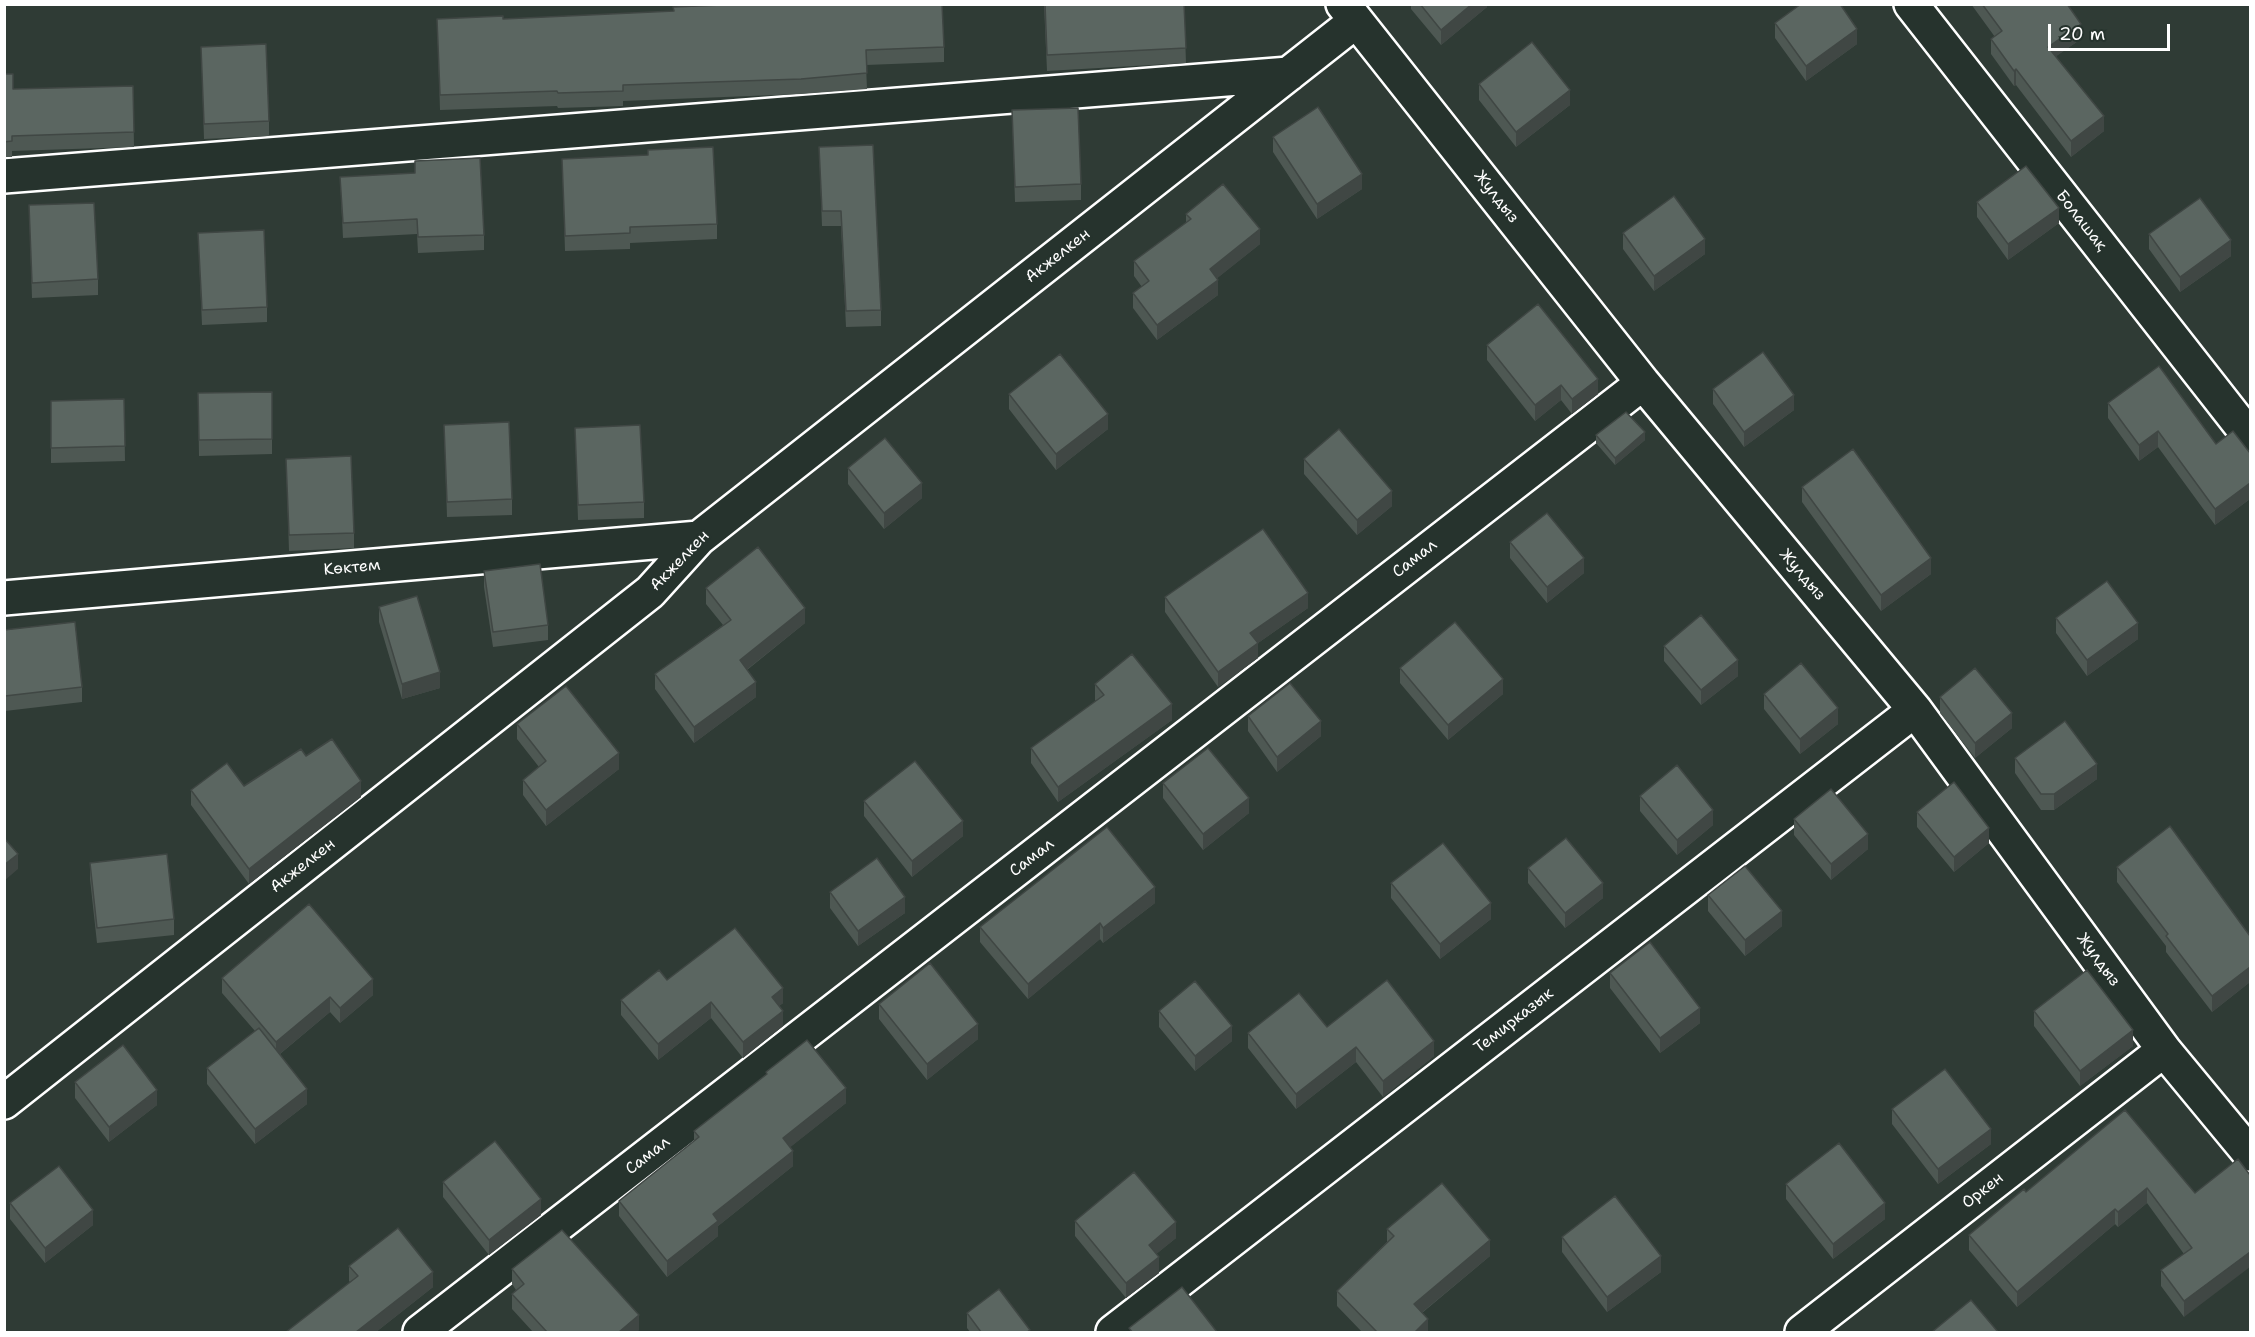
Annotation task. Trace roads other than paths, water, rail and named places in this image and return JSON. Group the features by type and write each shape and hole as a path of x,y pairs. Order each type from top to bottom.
{"street":[{"name":"Болашақ","path":"1911,4 2250,437"},
{"name":"Акжелкен","path":"4,1102 650,592 699,538 1289,74 1350,13"},
{"name":"Жулдыз","path":"1350,13 1643,382 1915,710 2164,1050 2250,1154"},
{"path":"4,176 1289,74"},
{"name":"Самал","path":"420,1332 1643,382"},
{"name":"Көктем","path":"4,598 699,538"},
{"name":"Темирказык","path":"1113,1332 1915,710"},
{"name":"Оркен","path":"1802,1332 2164,1050"}]}
